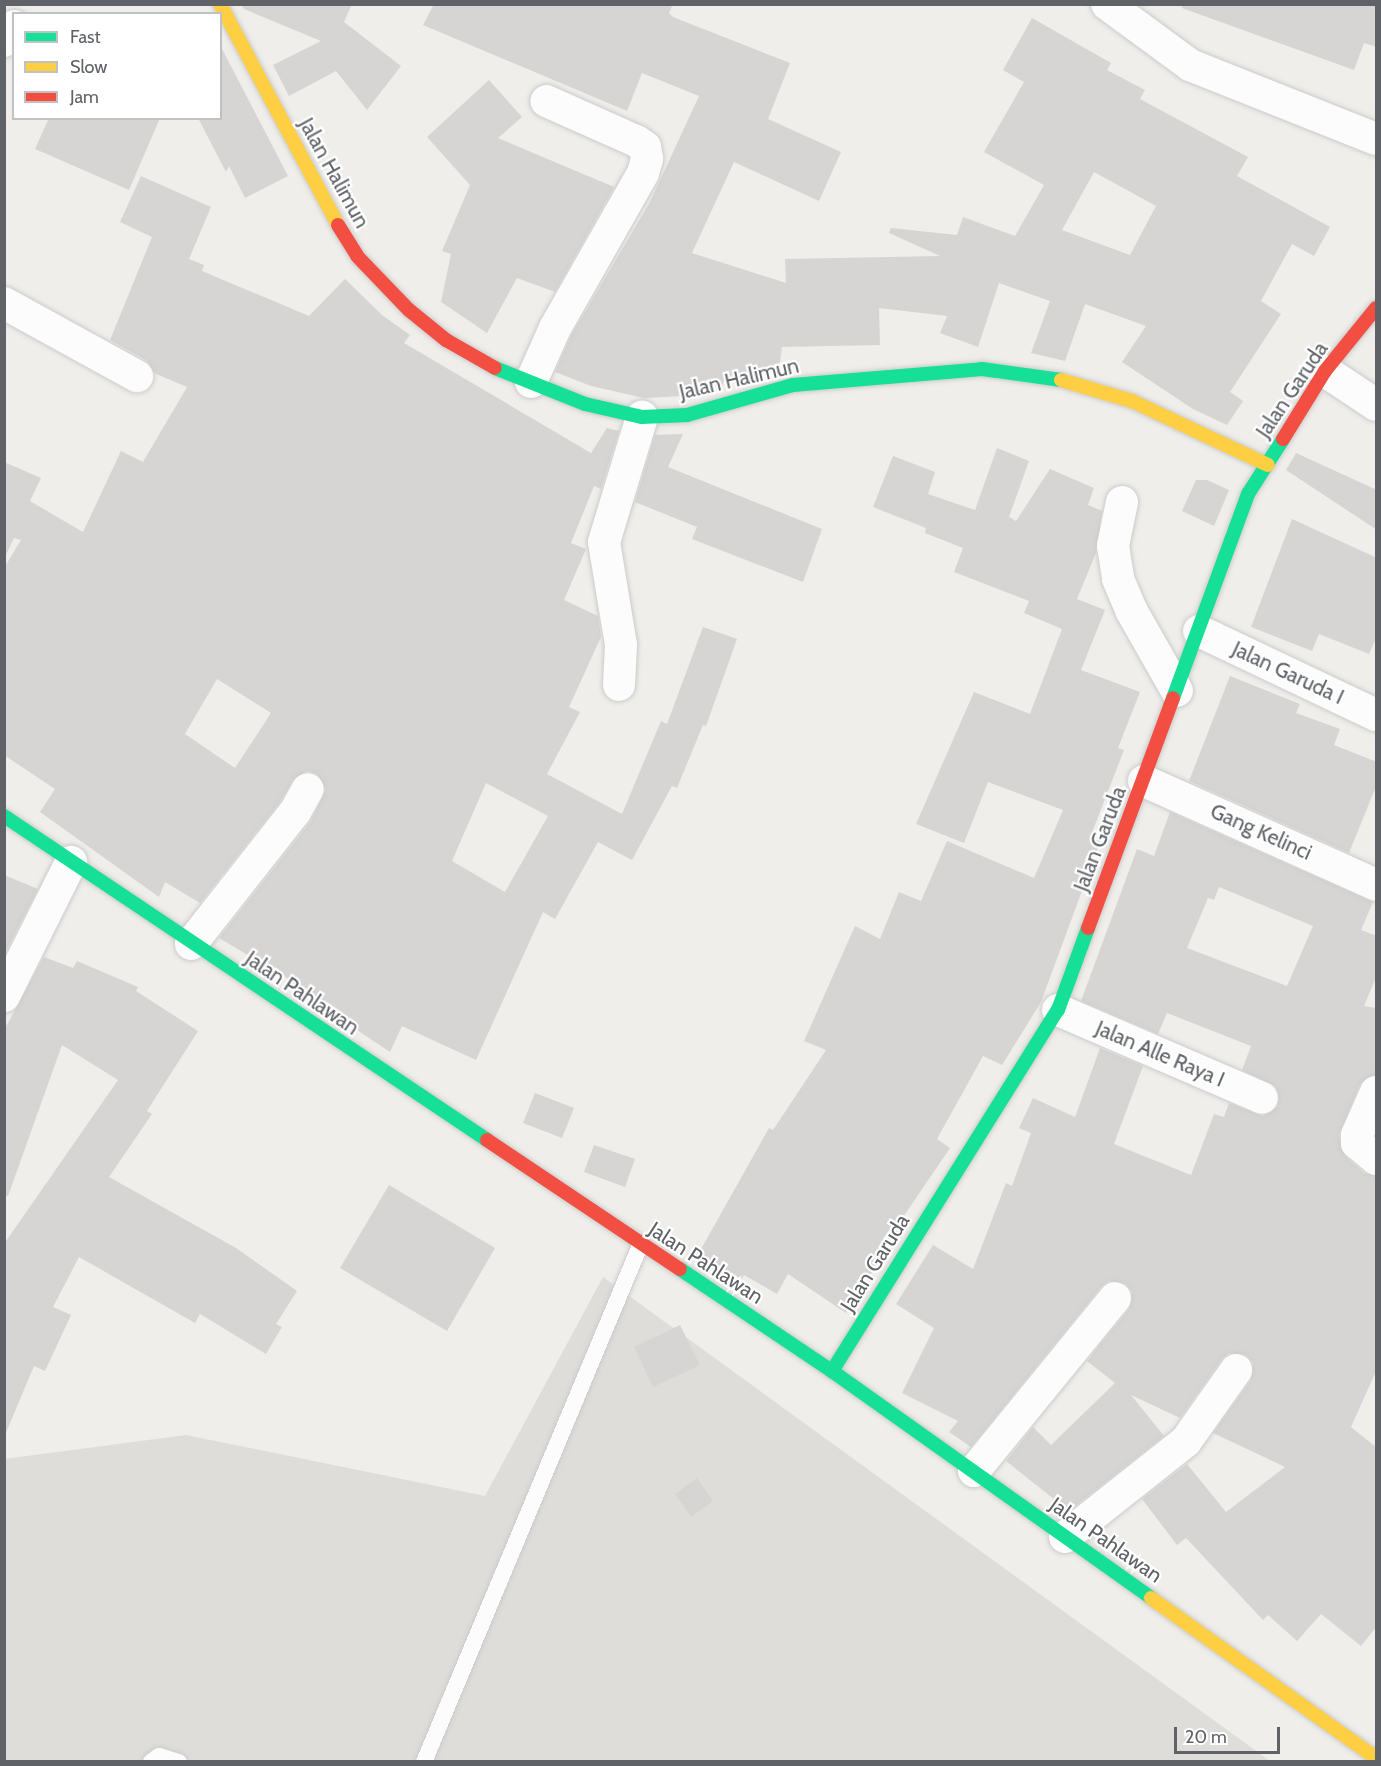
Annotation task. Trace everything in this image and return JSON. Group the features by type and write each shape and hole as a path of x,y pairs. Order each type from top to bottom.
{"street":[{"name":"Jalan Halimun","path":"220,4 316,188 357,255 409,310 446,340 495,368 585,404 642,417 687,415 793,385 982,369 1063,380 1132,401 1268,465"},
{"path":"1107,4 1190,65 1377,140"},
{"path":"531,382 579,283 643,173 647,153 636,141 546,100"},
{"path":"4,303 137,376"},
{"name":"Jalan Garuda","path":"832,1371 1058,1010 1248,494 1325,371 1377,308"},
{"path":"1325,371 1377,405"},
{"path":"619,684 621,645 604,542 642,417"},
{"path":"1122,502 1113,546 1118,579 1131,610 1177,691"},
{"name":"Jalan Garuda I","path":"1199,631 1377,715"},
{"name":"Gang Kelinci","path":"1144,781 1377,885"},
{"path":"191,944 295,812 308,789"},
{"name":"Jalan Pahlawan","path":"4,816 640,1246 832,1371 1377,1758"},
{"path":"4,996 71,862"},
{"name":"Jalan Alle Raya I","path":"1058,1010 1262,1098"},
{"path":"1377,1092 1357,1136 1357,1143 1377,1159"},
{"path":"974,1472 1115,1298"},
{"path":"1065,1537 1186,1442 1236,1370"}],"lane":[{"path":"424,1761 640,1246"},
{"path":"151,1761 159,1756 179,1761"}],"shaded area":[{"path":"603,1277 1270,1761 5,1761 4,1459 186,1435 485,1496"}],"building":[{"path":"241,4 352,4 344,22 401,66 367,110 336,71 289,96 273,65 321,41 244,9"},
{"path":"434,4 673,4 669,13 673,17 790,63 768,119 841,152 819,201 734,162 692,253 786,283 785,259 940,256 889,233 891,228 957,235 963,217 1015,236 1044,185 984,152 1024,82 1003,70 1032,18 1111,63 1107,70 1145,90 1140,99 1248,157 1237,176 1330,227 1314,256 1292,244 1261,301 1281,314 1230,392 1243,401 1227,425 1193,409 1122,362 1146,326 1085,304 1065,361 1031,353 1050,301 999,283 978,347 940,333 947,316 879,308 880,345 782,347 779,370 733,382 724,381 722,386 684,396 644,398 591,386 555,372 571,336 650,202 699,96 642,73 627,111 423,25","holes":["1094,172 1156,206 1130,255 1062,230"]},
{"path":"1182,4 1377,4 1377,47 1364,43 1354,70 1182,8"},
{"path":"222,49 288,176 245,198 229,166 226,172 199,120 222,120"},
{"path":"489,80 522,117 498,138 614,187 555,292 517,278 487,333 441,302 451,254 442,251 470,185 427,137"},
{"path":"48,120 159,120 129,190 35,149"},
{"path":"141,176 211,207 189,259 204,265 202,271 309,316 345,279 382,315 410,335 404,343 591,453 607,428 619,431 601,489 594,486 571,543 586,549 564,600 598,616 601,637 569,707 580,712 547,774 622,814 661,721 667,724 703,627 737,639 706,726 703,725 677,788 672,786 632,860 598,842 555,919 543,912 476,1060 402,1026 390,1052 330,1012 332,1007 301,992 288,984 290,980 219,938 311,821 326,789 317,774 307,771 293,780 280,802 200,903 165,882 159,897 40,812 55,789 4,755 4,568 21,540 14,538 4,559 4,462 41,478 30,501 83,532 121,451 143,462 187,387 154,373 146,360 110,340 152,237 120,222","holes":["217,679 271,713 235,768 185,734","486,783 548,816 505,892 452,861"]},
{"path":"683,434 668,467 822,529 803,582 692,539 697,527 635,502 655,435"},
{"path":"997,448 1029,461 1009,517 1016,521 1050,469 1094,488 1088,505 1102,511 1096,553 1077,599 1105,610 1081,670 1140,692 1118,748 1124,750 1093,830 1103,834 1041,1002 1002,1065 983,1056 937,1139 950,1148 899,1223 902,1225 846,1313 788,1274 777,1294 744,1275 738,1285 696,1258 769,1128 773,1130 826,1050 804,1041 855,926 880,939 899,892 921,901 947,841 1034,878 1063,810 988,782 964,843 916,824 974,692 1030,714 1062,629 1024,613 1029,601 954,572 963,548 925,533 926,528 873,507 893,456 935,472 928,494 975,510"},
{"path":"1296,453 1377,490 1377,530 1286,470"},
{"path":"1196,480 1207,480 1229,490 1214,526 1182,511"},
{"path":"1292,519 1377,558 1377,636 1369,654 1319,634 1312,651 1251,627"},
{"path":"1230,676 1300,704 1296,713 1340,729 1334,745 1377,762 1377,784 1349,853 1189,781"},
{"path":"1170,812 1373,902 1361,930 1377,936 1377,975 1364,1006 1377,1008 1377,1074 1360,1084 1339,1135 1345,1156 1364,1173 1377,1176 1377,1369 1351,1427 1377,1448 1377,1626 1361,1646 1321,1614 1297,1641 1268,1615 1263,1620 1186,1538 1177,1545 1142,1499 1187,1464 1226,1512 1285,1467 1213,1433 1251,1380 1253,1363 1246,1355 1229,1353 1222,1359 1180,1418 1131,1395 1164,1436 1069,1511 1006,1461 1033,1427 1051,1445 1115,1383 1087,1361 1129,1309 1132,1292 1126,1284 1109,1281 1101,1287 971,1447 949,1432 958,1421 902,1393 934,1328 896,1304 933,1245 973,1269 1006,1183 1012,1186 1031,1133 1019,1128 1033,1098 1075,1117 1100,1048 1143,1066 1114,1144 1191,1175 1214,1114 1224,1117 1229,1103 1263,1116 1278,1106 1276,1087 1242,1070 1251,1046 1167,1013 1158,1034 1081,1001 1137,849 1154,856","holes":["1219,887 1313,926 1287,986 1187,948 1208,898 1214,900"]},
{"path":"4,875 38,889 4,955"},
{"path":"44,957 73,968 77,961 138,987 136,991 198,1031 147,1111 152,1114 109,1177 236,1248 297,1291 276,1324 282,1327 266,1354 200,1314 195,1323 79,1257 53,1307 71,1315 45,1371 34,1366 5,1435 4,1244 118,1080 62,1045 8,1196 4,1195 4,1030"},
{"path":"535,1093 574,1108 562,1138 523,1123"},
{"path":"594,1145 635,1159 625,1187 584,1172"},
{"path":"389,1185 495,1248 447,1331 340,1268"},
{"path":"680,1325 700,1365 653,1387 634,1347"},
{"path":"697,1478 713,1501 691,1517 675,1494"}],"traffic: fast":[{"path":"495,368 585,404 642,417 687,415 793,385 982,369 1061,380"},
{"path":"1173,698 1248,494 1283,439"},
{"path":"4,816 487,1140"},
{"path":"832,1371 1058,1010 1088,928"},
{"path":"680,1269 832,1371 1151,1598"}],"traffic: slow":[{"path":"220,4 338,225"},
{"path":"1061,380 1132,401 1268,465"},
{"path":"1151,1598 1376,1758"}],"traffic: jam":[{"path":"338,225 357,256 409,310 446,340 495,368"},
{"path":"1283,439 1325,371 1376,308"},
{"path":"1088,928 1173,698"},
{"path":"487,1140 680,1269"}]}
